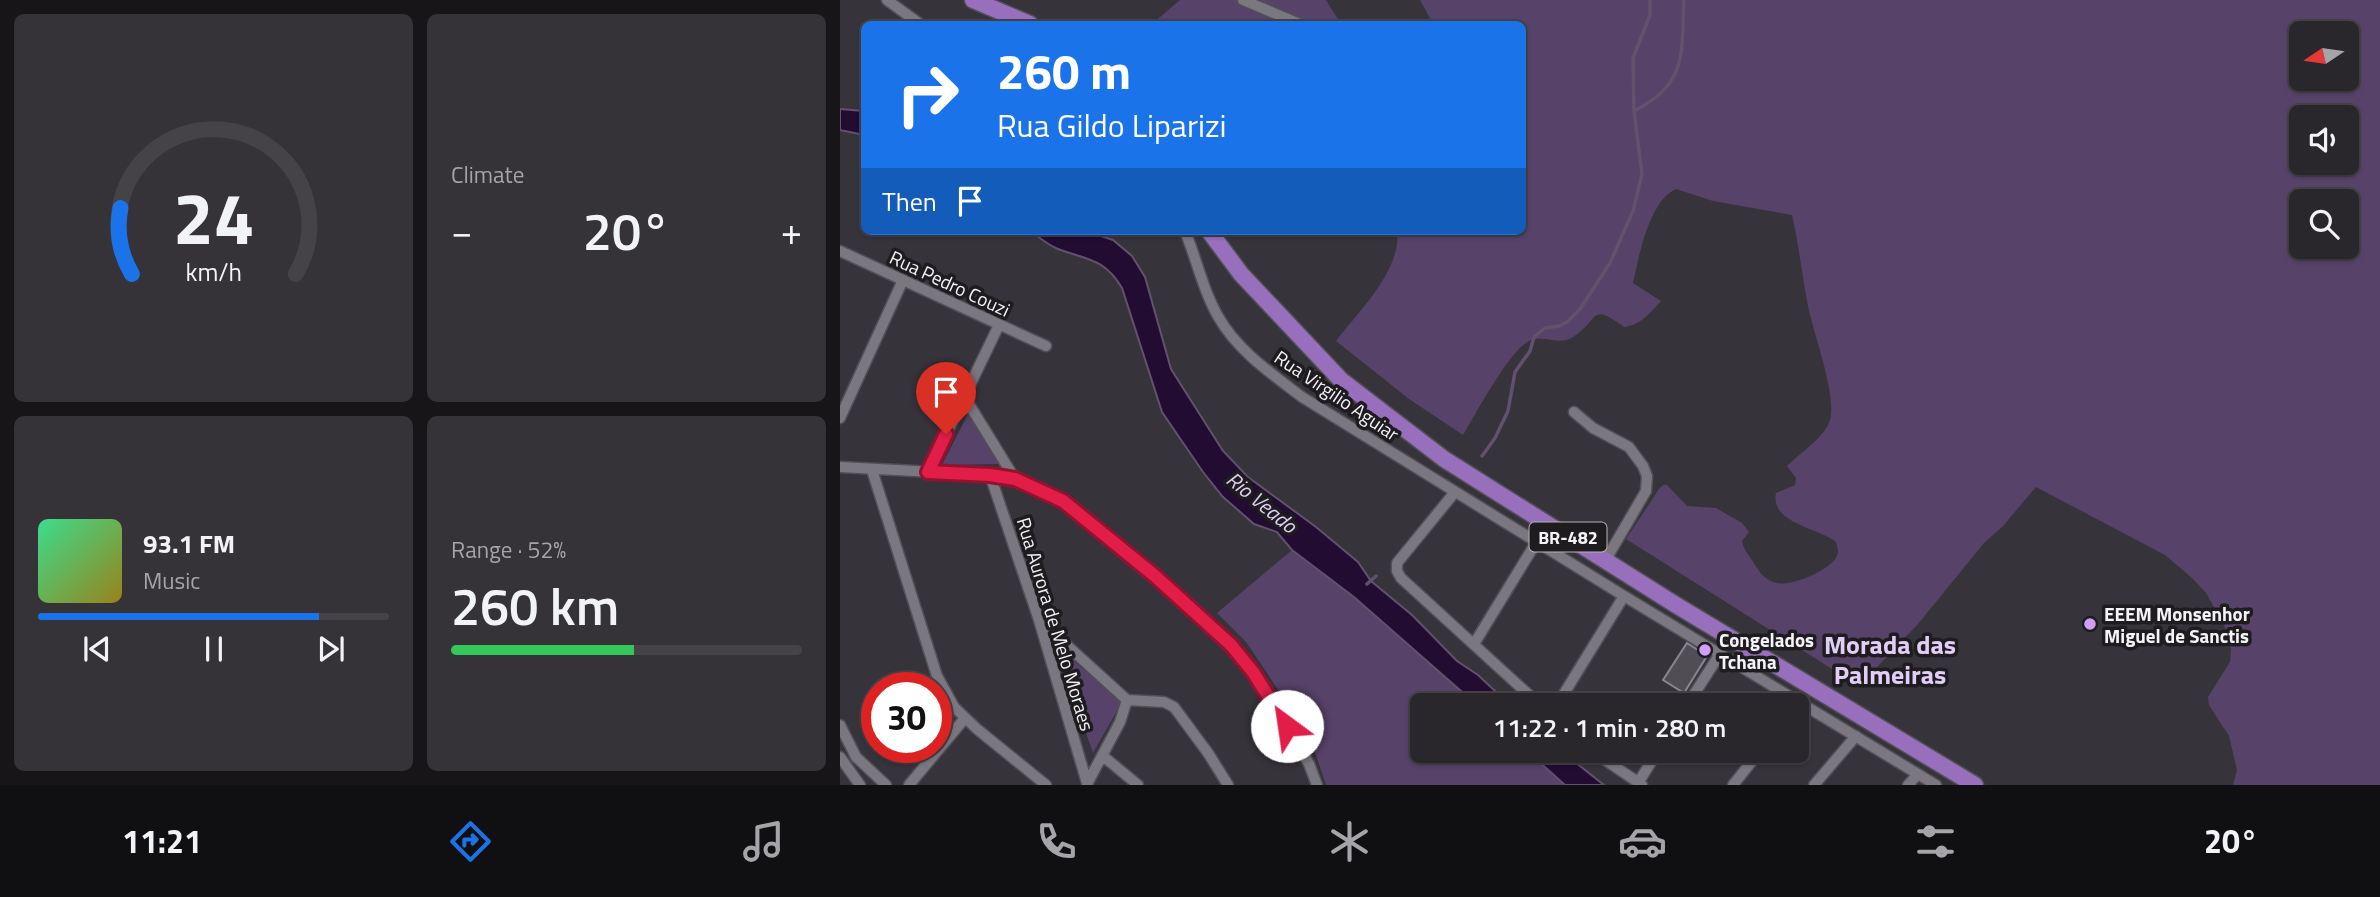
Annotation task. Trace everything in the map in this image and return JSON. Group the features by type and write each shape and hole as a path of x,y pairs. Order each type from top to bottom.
{"highway":[{"path":"973,0 1023,21"},
{"name":"BR-482","path":"1212,235 1241,274 1341,380 1444,459 1605,561 1975,785"}],"street":[{"path":"887,0 916,21"},
{"path":"1243,0 1293,21"},
{"name":"Rua Virgilio Aguiar","path":"1187,235 1220,320 1261,365 1312,404 1782,693"},
{"name":"Rua Pedro Couzi","path":"840,251 1046,346"},
{"path":"840,418 903,280"},
{"path":"928,472 999,325"},
{"path":"964,396 1015,479"},
{"path":"1574,412 1592,428 1629,447 1647,476 1646,491 1605,561"},
{"path":"840,467 990,475 1015,479 1047,492 1081,514 1231,645 1277,708 1309,764 1317,785"},
{"path":"872,470 937,676 954,707 1046,785"},
{"name":"Rua Aurora de Melo Moraes","path":"990,475 1039,620 1087,784"},
{"path":"1455,492 1397,563 1397,571 1401,578 1526,693"},
{"path":"1474,644 1537,541"},
{"path":"1565,693 1624,596"},
{"path":"1039,620 1127,700 1164,702 1174,707 1228,785"},
{"path":"1695,693 1720,654"},
{"name":"Rua Aurora de Melo Moraes","path":"1087,784 1119,722 1127,700"},
{"name":"Rua Virgilio Aguiar","path":"1809,709 1936,785"},
{"path":"909,785 965,718"},
{"path":"840,724 856,757 886,785"},
{"path":"1814,785 1856,736"},
{"path":"840,757 860,785"},
{"path":"1102,757 1138,785"},
{"path":"1609,763 1640,784 1651,763"},
{"path":"1733,785 1750,763"},
{"path":"1908,785 1918,774"}],"shaded area":[{"path":"1180,0 1326,0 1339,21 1156,21"},
{"path":"1420,0 2380,0 2380,785 2233,785 2237,770 2229,736 2209,705 2208,697 2230,662 2231,649 2224,625 2206,593 2165,555 2036,487 2003,526 1984,543 1918,624 1859,686 1626,539 1659,489 1667,485 1687,506 1716,508 1742,523 1749,532 1742,541 1745,549 1759,571 1772,582 1783,584 1812,576 1835,559 1838,553 1836,542 1788,518 1776,503 1776,493 1795,485 1796,478 1787,466 1821,435 1829,423 1831,412 1828,383 1808,306 1792,215 1713,201 1676,189 1667,195 1652,217 1633,283 1661,301 1645,318 1630,326 1624,327 1600,314 1568,340 1531,340 1513,355 1463,435 1409,399 1336,341 1377,290 1393,261 1397,235 1526,235 1526,21 1431,21"},
{"path":"968,414 999,464 942,465"},
{"path":"1292,550 1354,597 1463,693 1410,693 1410,763 1540,763 1565,785 1326,785 1310,737 1246,642 1217,613"},
{"path":"1055,645 1122,702 1093,753"}],"water":[{"path":"840,109 861,111 861,134 840,130"},
{"name":"Rio Veado","path":"1036,235 1098,235 1113,240 1132,256 1145,277 1171,369 1223,451 1248,477 1358,562 1371,581 1412,615 1457,661 1478,675 1497,693 1463,693 1354,597 1292,550 1277,532 1254,524 1223,497 1162,412 1122,288 1101,265 1054,247"},
{"path":"1540,763 1576,763 1604,785 1565,785"}],"building":[{"path":"1687,643 1707,656 1684,693 1663,680"}],"waterway":[{"path":"1482,456 1495,438 1508,411 1515,372 1530,351 1534,337 1545,328 1567,322 1580,309 1610,263 1633,211 1642,174 1634,111 1633,58 1650,15 1650,0"},
{"path":"1634,111 1665,89 1673,77 1681,51 1684,0"},
{"path":"1367,584 1376,576"}],"place":[{"name":"EEEM Monsenhor Miguel de Sanctis","path":"2090,624"},
{"name":"Congelados Tchana","path":"1705,650"}],"district":[{"name":"Morada das Palmeiras","path":"1890,659"}],"route":[{"path":"946,434 928,472 1015,479 1063,501 1155,576 1231,645 1253,672 1287,726"}]}
